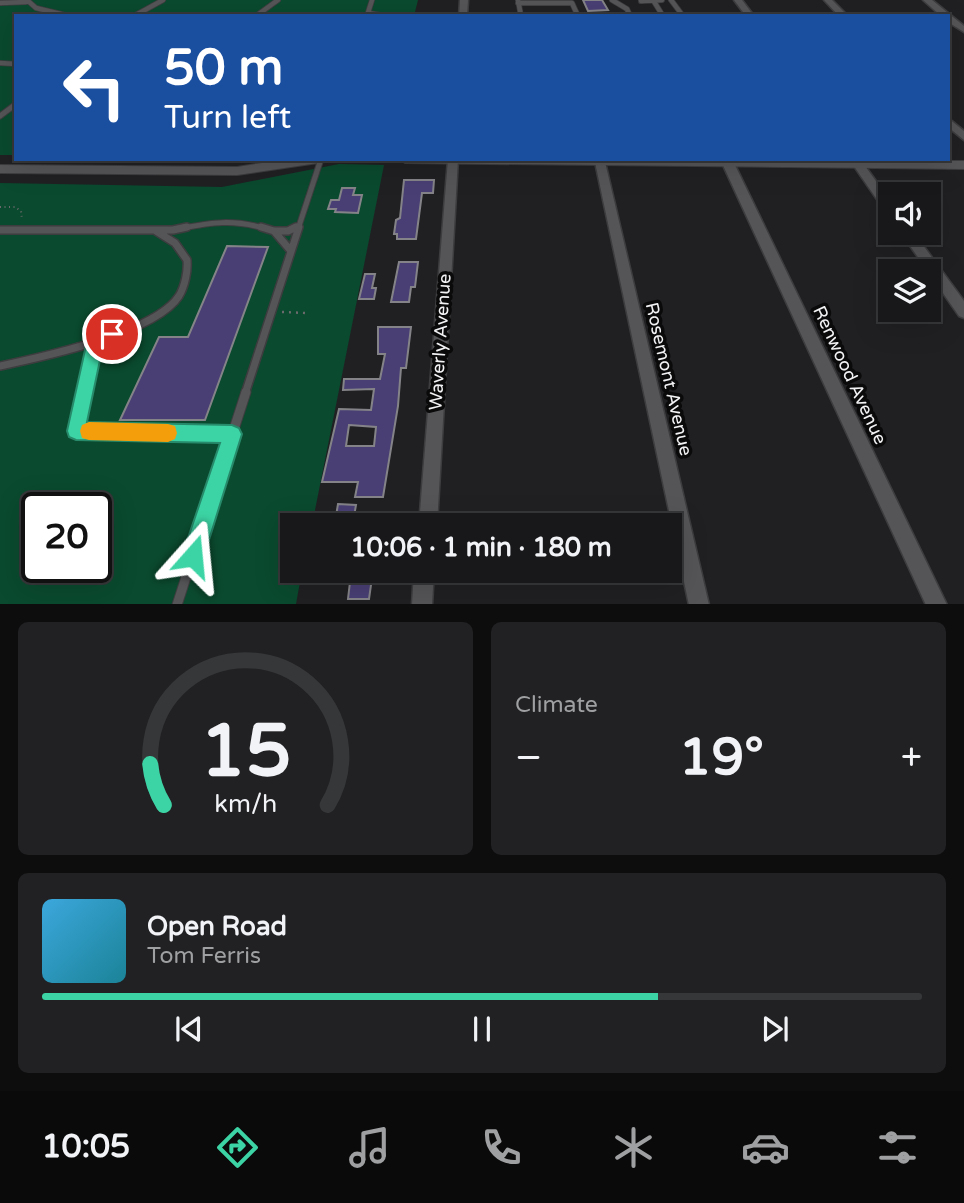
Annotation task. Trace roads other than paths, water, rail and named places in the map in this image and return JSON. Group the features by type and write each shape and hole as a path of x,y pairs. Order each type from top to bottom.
{"street":[{"path":"828,0 842,14"},
{"path":"927,0 943,14"},
{"path":"950,19 964,30"},
{"path":"950,123 964,137"},
{"path":"0,169 237,171 305,161"},
{"name":"Waverly Avenue","path":"429,513 453,161"},
{"path":"526,161 964,165"},
{"name":"Rosemont Avenue","path":"600,162 699,604"},
{"path":"855,162 878,193"},
{"name":"Renwood Avenue","path":"728,163 937,604"},
{"path":"916,245 964,312"},
{"path":"422,604 423,583"}],"lane":[{"path":"138,14 163,0"},
{"path":"266,14 278,0"},
{"path":"368,14 372,0"},
{"path":"612,0 629,14"},
{"path":"641,1 662,0"},
{"path":"0,2 27,1 43,11 59,14"},
{"path":"518,2 572,3 577,14"},
{"path":"0,116 4,109"},
{"path":"177,604 318,161"},
{"path":"0,230 156,231 218,221 243,222 274,231 288,231 299,226"},
{"path":"176,241 181,233 190,227"},
{"path":"0,366 49,356 95,341 163,312 179,298 188,271 185,253 176,241 156,231"},
{"path":"274,231 291,251"},
{"path":"95,341 76,431 232,434"}]}
